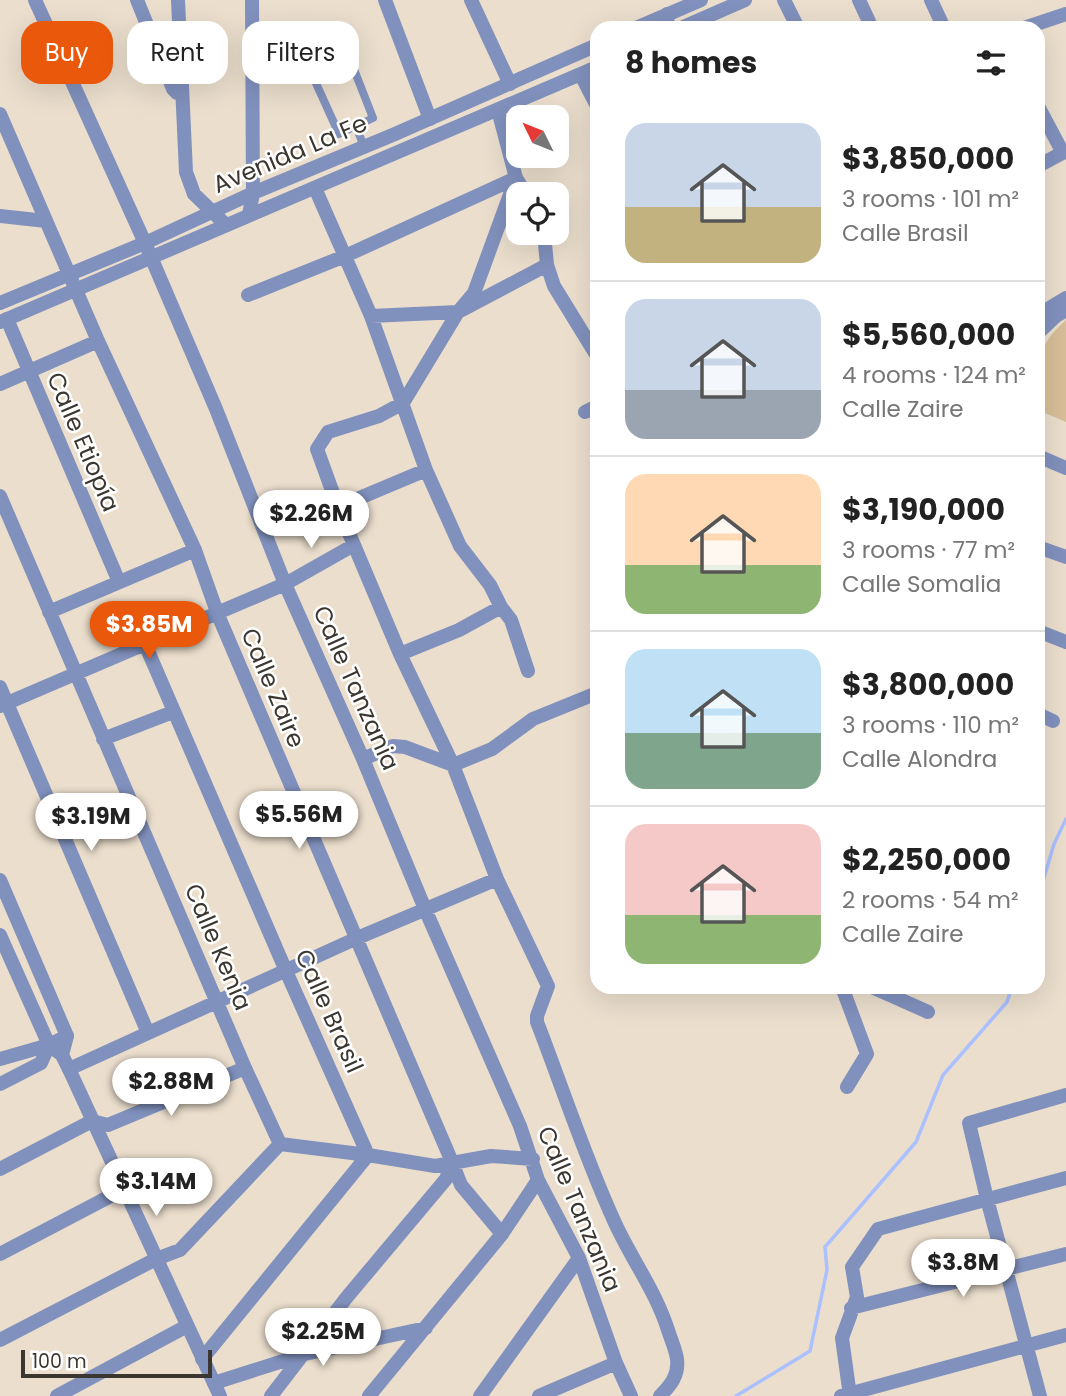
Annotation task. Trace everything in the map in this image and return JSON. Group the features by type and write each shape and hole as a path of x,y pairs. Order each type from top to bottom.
{"street":[{"name":"Calle Tanzania","path":"35,0 152,258 216,409 285,584 363,759 533,1159 538,1180 579,1258 616,1363 631,1396"},
{"path":"137,0 173,89 182,93"},
{"path":"178,0 186,172 194,194 225,225"},
{"path":"249,215 253,193 252,0"},
{"path":"385,0 430,119"},
{"path":"471,0 510,84"},
{"path":"668,21 701,0"},
{"path":"697,21 745,0"},
{"path":"784,0 794,21"},
{"path":"859,0 869,21"},
{"path":"931,0 941,21"},
{"path":"1045,21 1066,14"},
{"name":"Avenida La Fe","path":"0,303 145,243 253,193 590,49"},
{"name":"Avenida La Fe","path":"4,321 590,70"},
{"path":"581,75 590,92"},
{"path":"498,110 518,182"},
{"name":"Calle Zaire","path":"0,114 98,341 195,550 218,615 461,1185 502,1234"},
{"path":"1045,118 1064,152 1045,162"},
{"path":"248,295 345,256 516,178"},
{"path":"516,178 474,293 458,312 403,403 379,416 328,432 317,449 338,507 400,654 453,765 497,879 548,986 537,1022 592,1168 616,1225 649,1282 677,1357 677,1372 671,1385 660,1396"},
{"path":"315,188 372,316 426,470 460,546 490,584 510,620 528,671"},
{"path":"0,216 46,221"},
{"path":"545,245 547,265 554,286 590,345"},
{"path":"372,316 458,312 547,265"},
{"path":"1045,311 1066,298"},
{"path":"1045,324 1066,310"},
{"name":"Calle Etiopía","path":"4,321 118,582"},
{"path":"0,384 98,341"},
{"path":"1045,459 1066,468"},
{"path":"338,507 426,470"},
{"name":"Calle Kenia","path":"0,496 280,1144"},
{"path":"4,705 218,615 285,584 354,545"},
{"path":"49,612 195,550"},
{"path":"1045,550 1066,557"},
{"path":"400,654 459,630 501,607"},
{"path":"1045,634 1066,642"},
{"name":"Calle Brasil","path":"145,644 368,1155"},
{"path":"0,687 4,705 148,1032"},
{"path":"363,759 393,746 405,747 453,765 492,749 533,719 590,697"},
{"path":"103,739 173,712"},
{"path":"1045,717 1053,721"},
{"path":"69,1069 355,939 497,879"},
{"path":"0,880 67,1036 62,1055"},
{"path":"0,934 49,1045 62,1055 69,1069 218,1393 305,1354 426,1328"},
{"path":"845,994 867,1054 847,1087"},
{"path":"888,994 928,1012"},
{"path":"0,1059 49,1045 67,1036"},
{"path":"0,1084 41,1063 49,1045"},
{"path":"0,1169 92,1121 108,1125 245,1068"},
{"path":"1040,1396 969,1123 1066,1096"},
{"path":"0,1340 156,1259 180,1250 280,1144 435,1167 452,1161 491,1156 533,1159"},
{"path":"202,1359 368,1155"},
{"path":"271,1396 347,1297 446,1179 452,1161"},
{"path":"1066,1178 878,1229 852,1267 857,1297 842,1338 846,1395 1066,1335"},
{"path":"369,1396 502,1234 538,1180"},
{"path":"0,1254 124,1189"},
{"path":"851,1308 1066,1254"},
{"path":"480,1396 579,1258"},
{"path":"57,1396 187,1326"},
{"path":"538,1396 616,1363"}],"lane":[{"path":"348,54 373,118 356,126 339,134 310,70 348,54"},
{"path":"356,126 364,147"}],"shaded area":[{"path":"1066,320 1066,422 1045,413 1045,345"}],"waterway":[{"path":"1045,874 1054,844 1066,819"},
{"path":"736,1396 810,1351 827,1270 825,1247 916,1142 943,1075 1007,1002 1010,994"}]}
